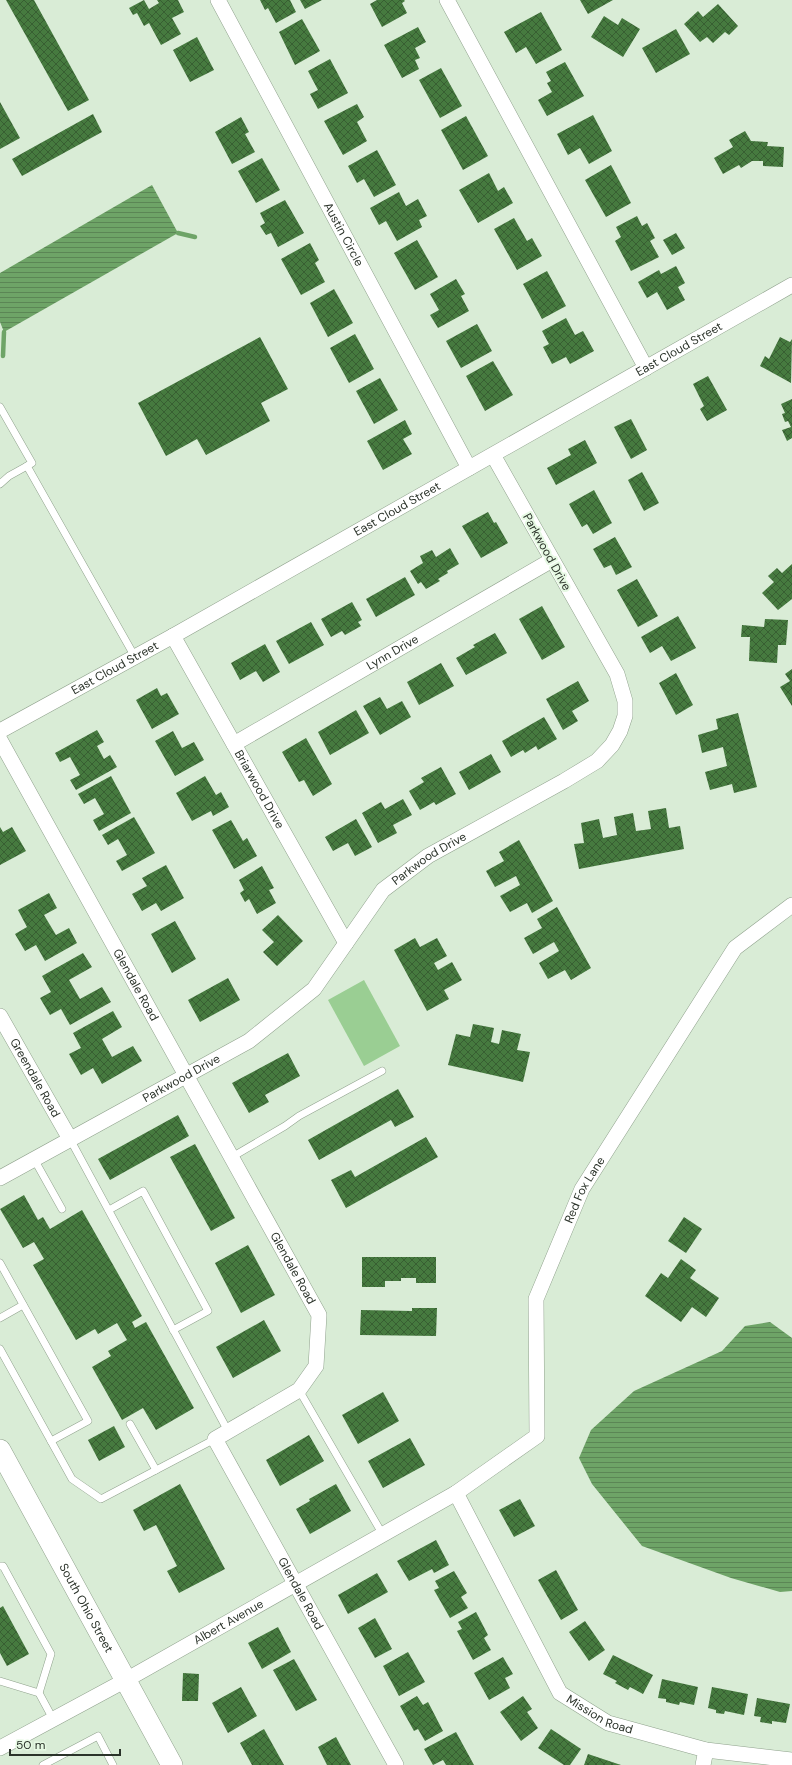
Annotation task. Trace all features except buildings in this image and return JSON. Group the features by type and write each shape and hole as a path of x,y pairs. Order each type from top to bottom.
{"main road":[{"name":"South Ohio Street","path":"0,1450 172,1765"}],"street":[{"name":"Austin Circle","path":"218,0 469,468"},
{"path":"447,0 646,368"},
{"name":"East Cloud Street","path":"0,731 173,636 494,455 792,284"},
{"name":"Parkwood Drive","path":"0,1178 249,1041 314,989 383,890 428,856 564,781 597,761 612,745 620,731 625,716 625,701 617,674 494,455"},
{"name":"Lynn Drive","path":"234,744 552,560"},
{"name":"Briarwood Drive","path":"173,636 346,943"},
{"name":"Glendale Road","path":"0,740 319,1315 316,1366 299,1390 222,1435 295,1585 396,1765"},
{"name":"Red Fox Lane","path":"456,1493 537,1436 536,1299 582,1189 735,948 792,905"},
{"name":"Greendale Road","path":"0,1016 70,1139"},
{"name":"Albert Avenue","path":"0,1748 126,1680 456,1493"},
{"name":"Mission Road","path":"456,1493 560,1693 608,1723 704,1758 792,1760"}],"lane":[{"path":"0,407 32,463 8,476 0,484"},
{"path":"27,466 135,657"},
{"path":"232,1157 286,1126 298,1116 382,1071"},
{"path":"0,1349 72,1479 101,1499 222,1435 173,1330 70,1139"},
{"path":"34,1159 62,1209"},
{"path":"108,1210 143,1191 208,1311 173,1330"},
{"path":"0,1263 88,1421 51,1442"},
{"path":"0,1318 23,1305"},
{"path":"299,1390 383,1535"},
{"path":"130,1424 156,1470"},
{"path":"0,1566 3,1566 51,1654 39,1693"},
{"path":"0,1681 39,1693 53,1719"},
{"path":"43,1765 98,1736 113,1765"}],"shaded area":[{"path":"152,185 178,233 4,332 0,322 0,273"},
{"path":"364,980 400,1046 364,1066 328,1000"},
{"path":"770,1322 792,1338 792,1591 780,1592 731,1578 642,1546 592,1484 579,1458 591,1430 634,1391 722,1351 745,1326"}],"waterway":[{"path":"178,233 195,237"},
{"path":"3,356 4,332"}]}
